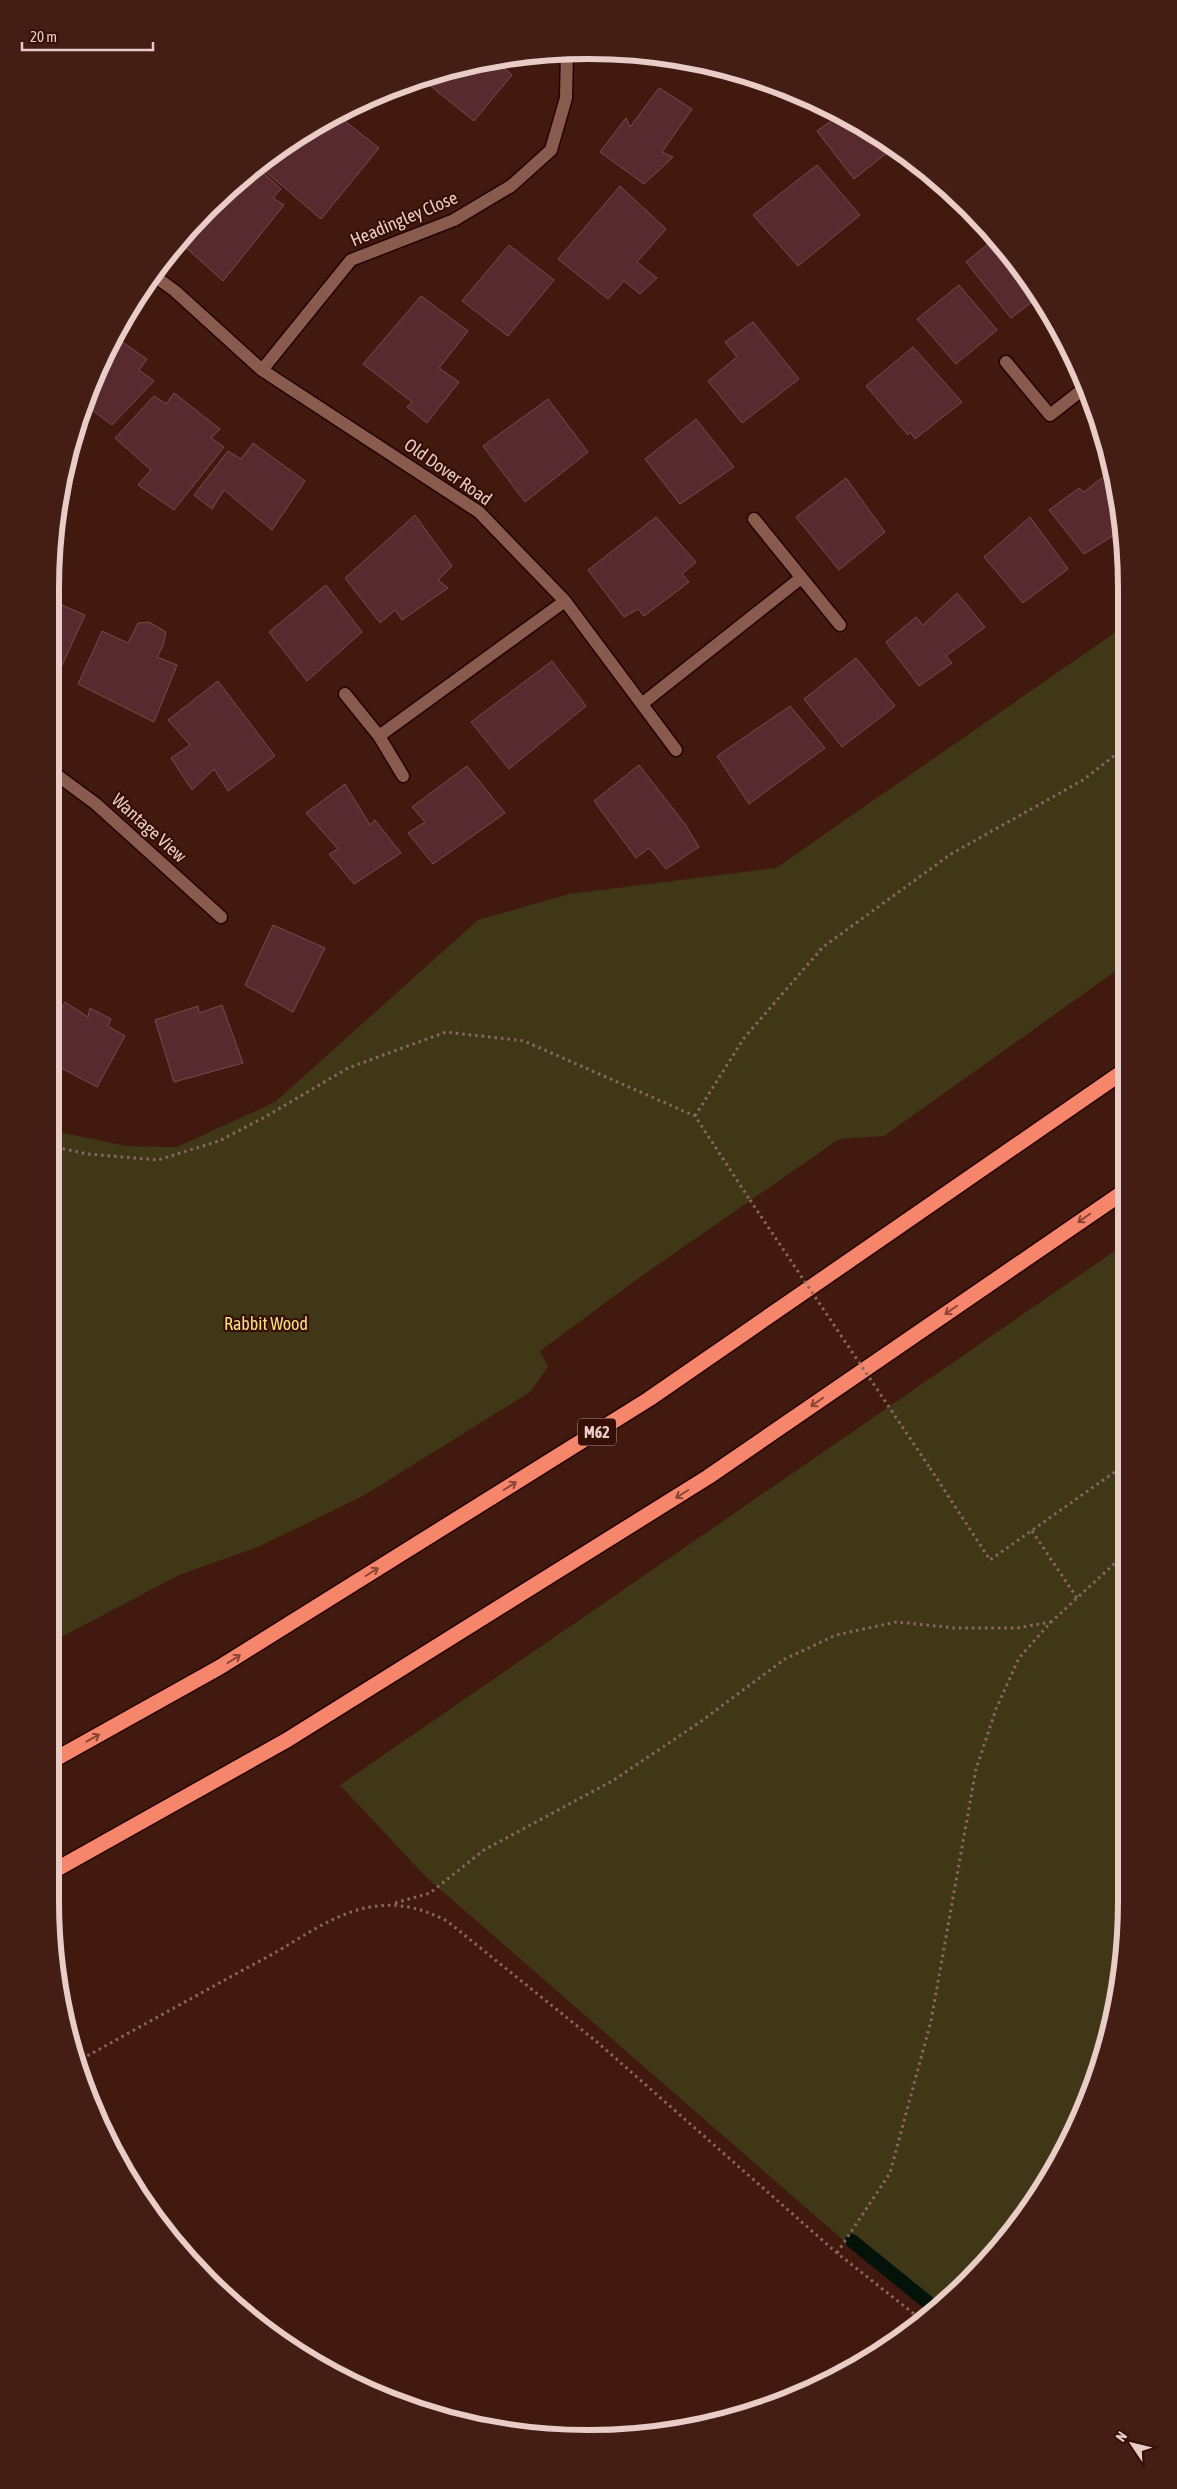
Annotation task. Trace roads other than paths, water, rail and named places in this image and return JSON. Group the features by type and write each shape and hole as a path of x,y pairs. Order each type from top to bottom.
{"highway":[{"name":"M62","path":"59,1757 220,1667 649,1399 1118,1075"},
{"path":"59,1868 287,1740 708,1478 1118,1195"}],"street":[{"name":"Headingley Close","path":"262,370 351,260 454,220 511,186 551,150 566,98 567,60"},
{"name":"Old Dover Road","path":"159,279 262,370 479,512 564,601 643,703 676,750"},
{"path":"1006,362 1050,415 1080,391"},
{"path":"754,519 840,625"},
{"path":"643,703 801,578"},
{"path":"379,736 564,601"},
{"path":"345,694 379,736 403,776"},
{"name":"Wantage View","path":"59,777 96,804 221,917"}],"waterway":[{"path":"852,2241 931,2305"}],"park label":[{"name":"Rabbit Wood","path":"266,1324"}]}
